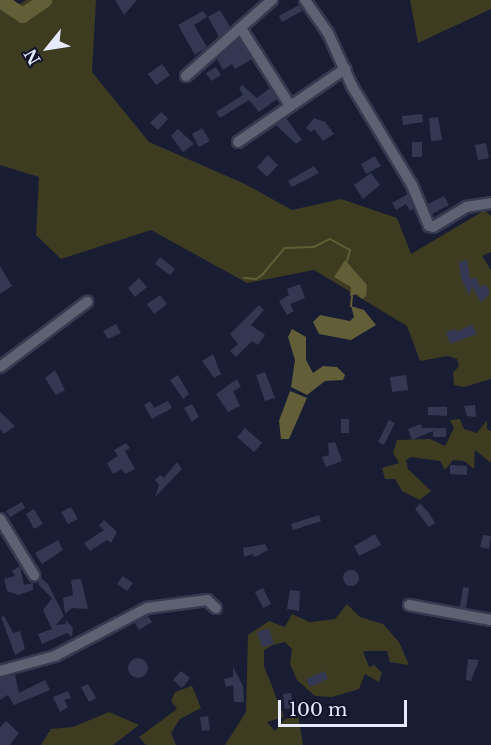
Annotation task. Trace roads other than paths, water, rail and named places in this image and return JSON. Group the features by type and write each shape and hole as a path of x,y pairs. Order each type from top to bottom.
{"street":[{"path":"186,76 242,30 272,0"},
{"path":"305,0 328,33 345,69 412,185 429,226 433,227 466,207 491,203"},
{"path":"242,30 289,104"},
{"path":"238,142 289,104 345,69"},
{"path":"0,367 87,302"},
{"path":"2,526 34,575"},
{"path":"0,671 55,656 147,608 207,600 216,608"},
{"path":"409,605 491,620"}],"waterway":[{"path":"0,0 22,15 44,0"},
{"path":"244,278 256,279 262,275 285,248 314,247 330,239 350,250 347,261"},
{"path":"351,306 352,296"}]}
